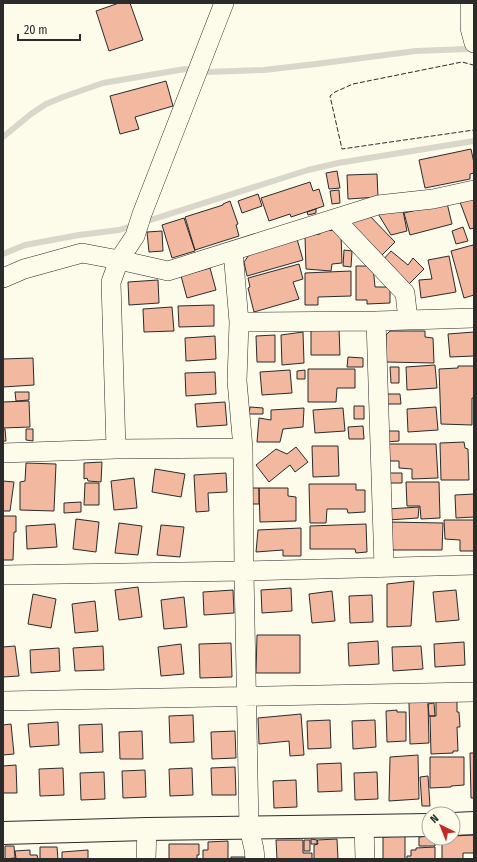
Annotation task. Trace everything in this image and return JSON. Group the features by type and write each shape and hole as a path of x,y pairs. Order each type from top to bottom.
{"street":[{"path":"116,449 111,282 120,260 135,236 142,214 224,3"},
{"path":"470,3 472,36"},
{"path":"3,278 24,269 82,253 168,271 378,205 433,199 474,190"},
{"path":"335,219 405,293 408,320"},
{"path":"233,251 239,322 237,381 243,448 246,696 250,828 255,859"},
{"path":"239,322 376,321 474,318"},
{"path":"376,321 384,567"},
{"path":"3,454 116,449 243,448"},
{"path":"3,576 474,564"},
{"path":"3,701 474,692"},
{"path":"461,824 474,823"},
{"path":"3,833 146,829 421,825"},
{"path":"364,826 365,859"},
{"path":"146,829 146,859"}],"building":[{"path":"119,3 130,3 143,40 109,51 96,11"},
{"path":"166,81 173,106 135,117 139,129 120,134 110,96"},
{"path":"471,149 474,163 474,173 470,174 470,179 425,188 419,160"},
{"path":"337,171 340,188 329,189 326,173"},
{"path":"377,174 378,197 348,199 347,175"},
{"path":"310,182 313,191 319,189 324,206 291,217 290,214 269,221 261,198"},
{"path":"339,190 340,203 332,204 330,191"},
{"path":"258,194 262,206 242,213 238,201"},
{"path":"474,197 474,228 470,229 460,202"},
{"path":"230,201 238,224 236,225 239,236 195,250 185,217 223,205"},
{"path":"447,203 452,224 410,235 404,213"},
{"path":"402,206 407,231 391,235 377,212"},
{"path":"316,209 316,213 308,215 307,212"},
{"path":"367,213 395,242 379,258 348,225"},
{"path":"184,218 195,251 172,258 162,225"},
{"path":"463,227 468,241 456,244 452,231"},
{"path":"338,230 341,233 342,263 332,264 331,271 306,269 305,236 320,234 321,231"},
{"path":"162,231 163,251 149,252 147,232"},
{"path":"297,239 303,260 247,276 244,262 251,252"},
{"path":"473,245 474,295 464,298 451,251"},
{"path":"344,250 352,251 351,267 343,266"},
{"path":"391,251 408,265 413,258 424,269 407,286 382,261"},
{"path":"449,256 456,292 421,298 419,280 432,279 428,260"},
{"path":"299,264 303,279 293,282 299,299 254,312 248,288 250,287 248,278"},
{"path":"356,266 373,266 375,287 390,287 390,303 367,304 367,300 356,300"},
{"path":"210,268 216,290 187,298 181,276"},
{"path":"351,271 351,296 318,297 318,305 305,305 305,273"},
{"path":"158,280 159,303 129,305 128,282"},
{"path":"214,305 214,326 179,327 178,306"},
{"path":"172,307 174,331 144,332 143,309"},
{"path":"339,328 340,355 311,355 311,329"},
{"path":"390,331 425,331 425,337 433,338 434,363 386,362 386,335"},
{"path":"303,332 304,363 282,365 281,335"},
{"path":"474,332 474,356 450,357 448,334"},
{"path":"275,335 275,362 257,362 256,336"},
{"path":"215,336 216,359 186,361 185,338"},
{"path":"348,357 363,358 363,367 347,367"},
{"path":"33,358 34,385 3,387 3,359"},
{"path":"435,365 437,388 407,390 406,367"},
{"path":"458,366 474,366 472,425 441,424 439,369 458,368"},
{"path":"390,367 399,367 399,383 391,383"},
{"path":"308,369 355,369 355,388 337,388 336,402 308,402"},
{"path":"290,370 292,393 262,395 260,372"},
{"path":"305,370 305,379 297,379 297,371"},
{"path":"215,372 216,394 186,396 185,373"},
{"path":"15,392 29,392 29,400 16,401"},
{"path":"385,394 400,394 401,404 385,404"},
{"path":"29,401 30,427 3,428 3,402"},
{"path":"225,402 227,425 197,427 195,404"},
{"path":"354,406 364,406 364,419 354,419"},
{"path":"250,407 263,408 263,414 249,414"},
{"path":"436,407 438,430 408,432 407,409"},
{"path":"304,408 303,427 283,429 280,442 257,442 259,418 271,420 271,410"},
{"path":"343,408 345,431 315,433 313,410"},
{"path":"363,426 364,439 349,439 348,427"},
{"path":"3,429 5,429 6,441 3,441"},
{"path":"26,429 33,429 33,441 26,440"},
{"path":"385,431 399,431 399,441 385,442"},
{"path":"464,442 465,448 468,449 469,480 441,480 440,443"},
{"path":"389,444 436,444 438,478 412,479 412,469 399,468 399,461 389,461"},
{"path":"312,446 338,446 339,476 313,477"},
{"path":"296,447 308,462 295,472 290,465 269,482 256,465 276,449 287,454"},
{"path":"102,462 101,482 88,481 87,478 84,479 84,463"},
{"path":"26,463 56,464 54,511 20,510 20,482 25,481"},
{"path":"155,469 185,474 181,497 152,492"},
{"path":"226,473 227,492 208,493 209,511 196,512 194,475"},
{"path":"386,473 402,473 402,483 387,483"},
{"path":"134,478 137,508 114,510 111,481"},
{"path":"3,481 14,482 10,511 3,511"},
{"path":"406,482 439,482 440,518 421,519 420,506 407,506"},
{"path":"85,483 99,483 99,505 84,505"},
{"path":"309,484 356,484 356,490 365,490 365,512 348,513 347,509 327,509 326,523 310,523"},
{"path":"250,488 259,488 259,504 250,504"},
{"path":"259,488 288,488 288,496 296,497 296,521 260,522"},
{"path":"474,494 474,517 456,518 455,495"},
{"path":"81,502 81,512 64,513 64,503"},
{"path":"419,507 418,518 388,520 387,509"},
{"path":"3,516 16,516 13,560 3,560"},
{"path":"76,519 99,522 96,552 73,549"},
{"path":"444,520 474,520 474,551 460,551 460,540 445,539"},
{"path":"388,522 443,523 442,550 388,550"},
{"path":"119,523 142,526 138,555 115,553"},
{"path":"55,524 57,547 27,549 26,526"},
{"path":"366,524 367,552 356,553 355,549 310,549 310,526"},
{"path":"161,525 184,527 180,557 157,555"},
{"path":"301,528 301,556 283,556 283,550 256,552 258,530"},
{"path":"414,581 411,626 387,627 387,584"},
{"path":"138,587 142,617 119,620 115,590"},
{"path":"291,588 292,611 262,613 261,590"},
{"path":"233,590 234,613 204,615 203,592"},
{"path":"456,590 459,620 436,622 433,592"},
{"path":"332,591 335,621 312,623 309,594"},
{"path":"33,594 56,599 51,628 28,624"},
{"path":"372,595 373,622 350,623 349,596"},
{"path":"184,597 187,627 164,629 161,600"},
{"path":"95,601 98,631 75,633 72,604"},
{"path":"257,635 300,635 300,673 256,673"},
{"path":"378,641 379,664 349,666 348,643"},
{"path":"464,642 465,665 435,667 434,644"},
{"path":"231,643 232,677 200,678 199,644"},
{"path":"181,644 184,674 161,676 158,647"},
{"path":"15,646 19,676 3,677 3,647"},
{"path":"103,646 104,670 75,671 73,648"},
{"path":"421,646 423,669 393,671 392,647"},
{"path":"59,648 60,671 31,673 30,650"},
{"path":"457,699 457,712 459,712 460,727 457,727 458,751 453,751 453,753 431,754 430,716 436,716 436,700"},
{"path":"428,701 429,743 410,744 409,702"},
{"path":"434,703 435,716 429,716 428,704"},
{"path":"397,710 397,712 406,712 406,741 387,742 386,711"},
{"path":"301,714 304,755 290,756 289,741 259,744 258,718"},
{"path":"193,715 194,742 170,743 169,716"},
{"path":"330,720 331,748 308,749 307,721"},
{"path":"375,720 376,747 353,749 352,721"},
{"path":"58,722 59,745 30,747 28,724"},
{"path":"11,724 14,754 3,755 3,725"},
{"path":"102,724 103,752 80,753 79,725"},
{"path":"142,731 143,759 120,759 119,732"},
{"path":"235,731 236,758 212,759 211,732"},
{"path":"470,753 474,753 474,798 471,798"},
{"path":"418,755 419,799 389,801 390,757"},
{"path":"430,757 464,757 464,785 430,788"},
{"path":"341,763 342,791 318,792 317,764"},
{"path":"16,765 17,793 3,793 3,766"},
{"path":"235,767 236,795 212,795 211,768"},
{"path":"63,768 64,795 40,796 39,769"},
{"path":"192,768 193,795 170,796 169,769"},
{"path":"145,770 146,797 123,798 122,771"},
{"path":"104,772 105,799 81,800 80,773"},
{"path":"377,772 378,799 355,800 354,773"},
{"path":"428,776 430,806 422,806 420,777"},
{"path":"296,780 297,807 274,808 273,781"},
{"path":"474,835 474,853 463,853 463,859 442,859 442,846 461,846 461,836"},
{"path":"405,836 405,859 383,859 383,837"},
{"path":"419,837 421,837 421,846 419,846"},
{"path":"311,839 317,840 317,844 311,844"},
{"path":"337,839 338,859 314,859 314,845 318,844 317,840"},
{"path":"276,840 303,840 303,853 312,853 312,859 277,859"},
{"path":"304,840 310,840 310,851 304,851"},
{"path":"228,841 228,859 203,859 203,850 208,850 208,842"},
{"path":"169,844 199,844 199,855 197,855 197,859 169,859"},
{"path":"5,846 14,846 15,858 5,859"},
{"path":"40,847 57,847 58,859 40,859"},
{"path":"435,847 435,859 407,859 407,856 411,856 411,850 416,850 416,848"},
{"path":"30,850 30,855 37,855 38,859 16,859 15,851"},
{"path":"88,850 88,859 62,859 62,852"},
{"path":"231,857 245,857 246,859 231,859"}],"waterway":[{"path":"3,137 46,104 103,83 185,69 206,72 264,70 416,51 467,49 474,47"},
{"path":"3,254 25,245 79,235 119,230 308,170 338,163 474,141"}],"fence":[{"path":"474,66 462,62 353,84 335,92 330,96 342,149 474,130"}]}
